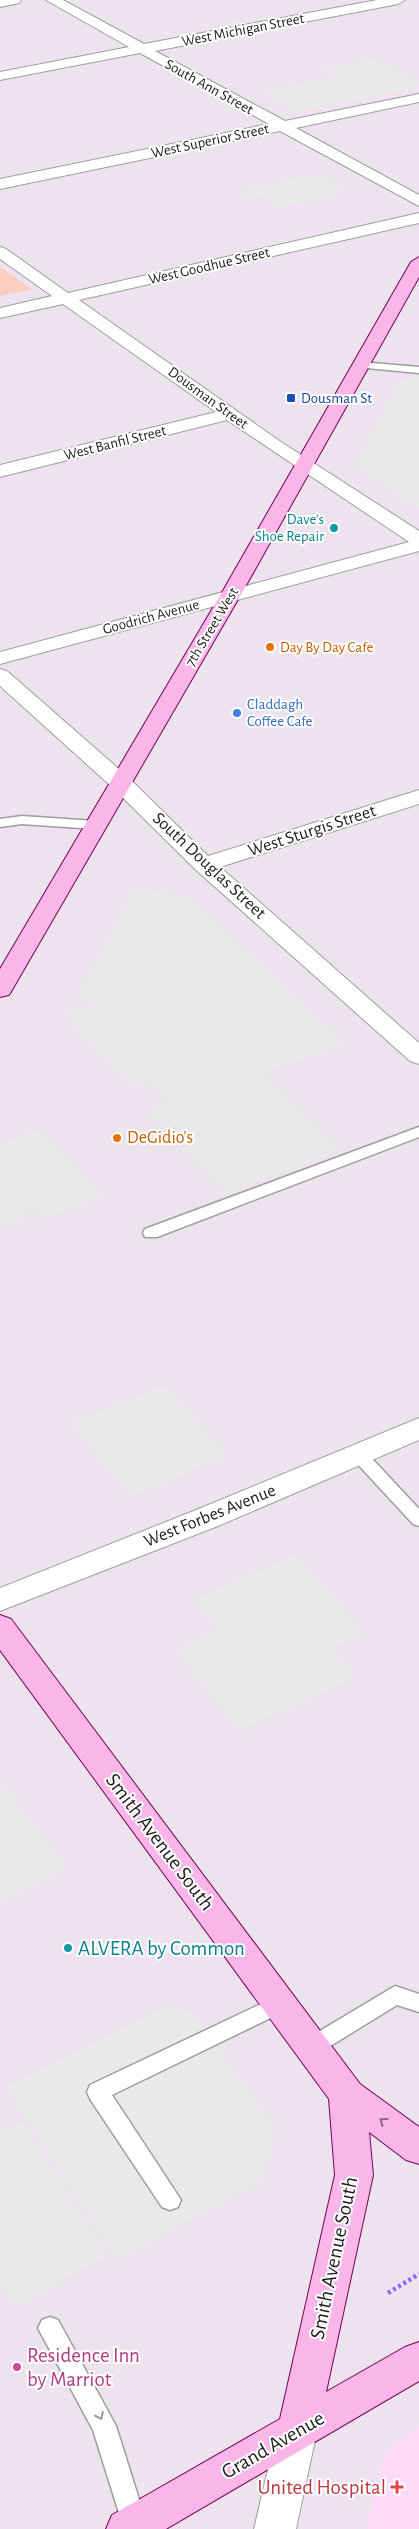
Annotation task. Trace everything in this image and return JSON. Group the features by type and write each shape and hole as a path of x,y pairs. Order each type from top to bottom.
{"main road":[{"name":"7th Street West","path":"0,990 231,595 419,262"},
{"name":"Smith Avenue South","path":"0,1628 347,2095 354,2175 297,2431"},
{"path":"347,2095 419,2148"},
{"name":"Grand Avenue","path":"131,2527 419,2360"}],"street":[{"path":"0,3 14,0"},
{"name":"South Ann Street","path":"52,0 419,201"},
{"name":"West Michigan Street","path":"0,76 398,0"},
{"name":"West Superior Street","path":"0,184 419,98"},
{"name":"West Goodhue Street","path":"0,313 419,218"},
{"name":"Dousman Street","path":"0,252 304,465 419,540"},
{"name":"West Banfil Street","path":"0,471 230,414"},
{"name":"Goodrich Avenue","path":"0,658 419,545"},
{"name":"South Douglas Street","path":"0,675 120,782 204,865 419,1056"},
{"name":"West Sturgis Street","path":"204,865 419,797"},
{"name":"West Forbes Avenue","path":"0,1600 198,1521 419,1428"},
{"path":"276,2529 297,2431"}],"lane":[{"path":"360,365 419,370"},
{"path":"0,822 22,820 95,826"},
{"path":"152,1233 419,1132"},
{"path":"358,1454 419,1520"},
{"path":"312,2047 395,1995 419,2003"},
{"path":"170,2200 98,2092 280,2004"},
{"path":"50,2328 104,2426 131,2527"}],"path":[{"path":"388,2292 419,2274"}],"shaded area":[{"path":"374,59 419,83 419,87 299,111 264,91 335,77 322,69"},
{"path":"317,175 345,191 282,207 263,195 247,199 237,192"},
{"path":"0,267 32,289 0,296"},
{"path":"419,376 419,508 357,465 401,380"},
{"path":"136,888 186,897 343,1043 261,1073 338,1151 228,1193 149,1112 172,1103 148,1080 133,1085 65,1014 98,1002 77,998"},
{"path":"39,1130 101,1196 45,1218 31,1203 15,1225 0,1223 0,1144"},
{"path":"164,1386 226,1456 131,1496 72,1423"},
{"path":"296,1555 364,1634 330,1649 354,1678 240,1730 177,1650 220,1631 195,1599"},
{"path":"4,1787 66,1868 0,1900 0,1789"},
{"path":"164,2008 190,2012 275,2129 263,2179 117,2259 7,2087"},
{"path":"22,2123 106,2256 15,2306 0,2280 0,2131"},
{"name":"United Hospital","path":"419,2426 419,2529 367,2529 383,2453"}],"place":[{"name":"Dousman St","path":"291,398"},
{"name":"Dave's Shoe Repair","path":"334,528"},
{"name":"Day By Day Cafe","path":"270,647"},
{"name":"Claddagh Coffee Cafe","path":"237,713"},
{"name":"DeGidio's","path":"117,1138"},
{"name":"ALVERA by Common","path":"68,1948"},
{"name":"Residence Inn by Marriot","path":"17,2367"},
{"name":"United Hospital","path":"397,2487"}]}
